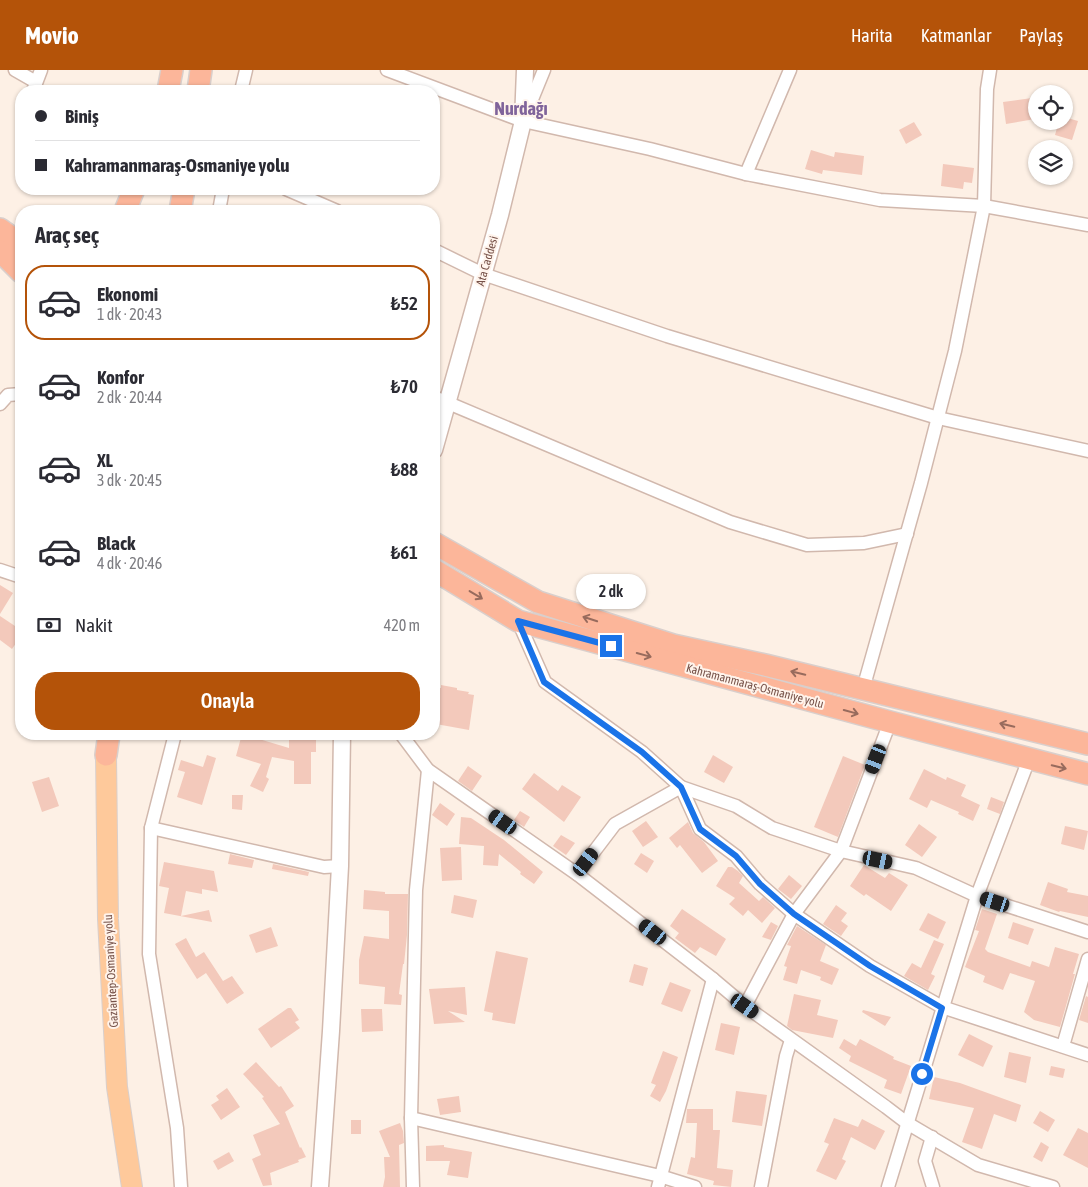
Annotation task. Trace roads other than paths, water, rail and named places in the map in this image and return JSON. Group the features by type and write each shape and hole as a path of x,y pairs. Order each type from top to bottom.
{"highway":[{"path":"169,85 172,70"},
{"path":"199,85 201,70"},
{"path":"0,229 15,240"},
{"path":"0,251 15,266"},
{"name":"Kahramanmaraş-Osmaniye yolu","path":"440,547 538,602 673,645 1088,744"},
{"name":"Kahramanmaraş-Osmaniye yolu","path":"440,574 518,621 1088,774"}],"main road":[{"name":"Gaziantep-Osmaniye yolu","path":"107,741 108,919 117,1087 132,1187"}],"street":[{"path":"15,70 37,81"},
{"path":"242,85 246,70"},
{"path":"387,70 427,85"},
{"name":"Ata Caddesi","path":"441,399 483,274 523,121 525,70"},
{"path":"523,121 544,70"},
{"path":"746,174 790,70"},
{"path":"863,689 907,534 955,351 984,206 987,89 990,70"},
{"path":"440,90 523,121 650,149 746,174 880,200 984,206 1088,225"},
{"path":"300,195 322,205"},
{"path":"440,253 483,274 667,336 938,418 1088,451"},
{"path":"441,399 730,522 807,545 864,543 907,534"},
{"path":"0,570 15,575"},
{"path":"518,621 544,682 642,752 681,787 736,806 772,828 841,851 916,868 976,896 1088,932"},
{"path":"745,1006 794,914 841,851 890,722"},
{"path":"173,740 151,828 149,954 177,1128 180,1187"},
{"path":"320,1187 340,866 342,740"},
{"path":"406,740 428,770 577,874 745,1006 906,1123 978,1164 1053,1187"},
{"path":"888,1187 976,896 1029,759"},
{"path":"413,1187 411,1118 416,890 428,770"},
{"path":"577,874 614,824 681,787"},
{"path":"681,787 700,829 736,856 760,884 794,914 870,966 942,1008 1088,1055"},
{"path":"151,828 324,867 340,866"},
{"path":"1063,1046 1088,959"},
{"path":"659,1182 713,979"},
{"path":"761,1187 784,1065 792,1040"},
{"path":"411,1118 659,1182 695,1187"},
{"path":"932,1137 925,1162 933,1187"}],"district":[{"name":"Nurdağı","path":"521,109"}]}
